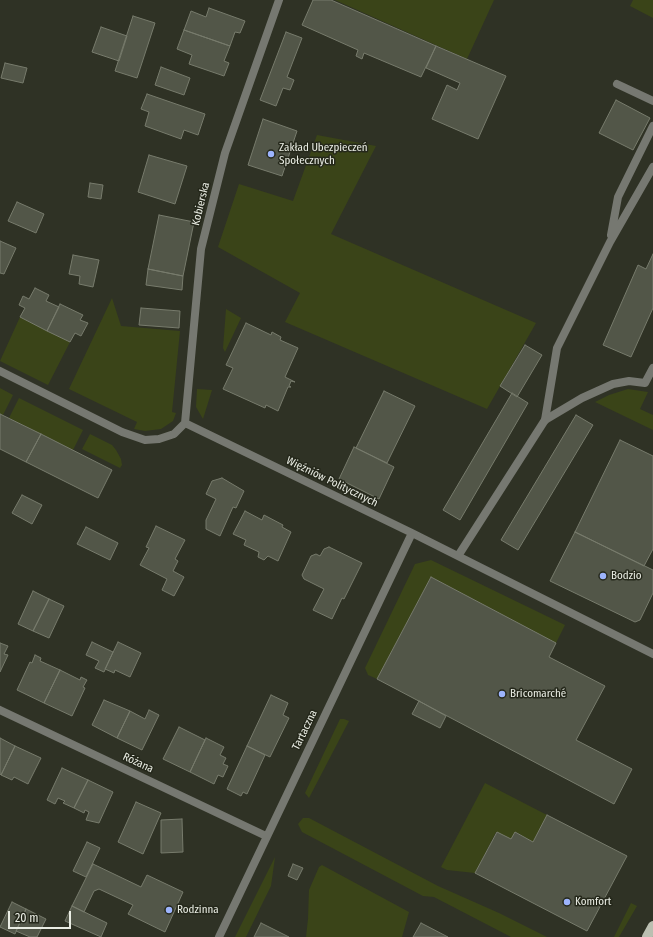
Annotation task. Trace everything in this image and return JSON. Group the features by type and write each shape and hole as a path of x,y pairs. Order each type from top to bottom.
{"main road":[{"path":"647,937 653,926"}],"street":[{"name":"Kobierska","path":"185,423 201,249 225,153 279,0"},
{"path":"616,84 653,101"},
{"path":"610,242 618,197 653,126"},
{"path":"458,556 545,420 557,348 610,242 653,167"},
{"path":"645,383 653,368"},
{"path":"0,371 122,432 145,440 159,439 174,434 185,423"},
{"path":"545,420 582,398 613,384 629,382 645,383 653,387"},
{"name":"Więźniów Politycznych","path":"185,423 412,533 653,654"},
{"name":"Tartaczna","path":"219,937 412,533"},
{"name":"Różana","path":"0,710 266,836"}],"green space":[{"path":"335,0 494,0 467,59"},
{"path":"633,0 653,0 653,18 630,6"},
{"path":"317,135 376,146 331,234 536,323 487,409 285,322 300,293 218,247 239,184 293,201"},
{"path":"112,298 121,326 180,331 172,412 176,413 173,421 161,429 145,431 134,429 137,422 69,389"},
{"path":"226,309 241,318 225,352 223,348"},
{"path":"20,317 70,342 48,385 0,361"},
{"path":"0,388 13,395 3,415 0,414"},
{"path":"197,389 212,390 203,419 196,407"},
{"path":"628,389 648,392 640,409 653,415 653,430 595,402 609,395"},
{"path":"19,398 83,430 73,450 9,418"},
{"path":"90,434 112,445 121,459 122,465 120,468 82,449"},
{"path":"431,560 565,625 556,643 431,577 377,679 368,675 365,668 415,564"},
{"path":"340,719 349,721 309,798 305,793"},
{"path":"485,783 547,815 533,842 516,832 511,839 496,832 475,873 447,870 441,867"},
{"path":"303,818 309,818 438,886 499,913 547,937 511,937 434,897 423,896 302,832 298,824"},
{"path":"275,857 271,886 246,937 235,937"},
{"path":"322,865 409,912 402,937 306,937 309,890 319,867"},
{"path":"631,903 637,906 619,937 614,937"}],"building":[{"path":"313,0 331,0 436,46 421,77 364,53 362,59 356,56 358,50 302,25"},
{"path":"209,8 245,21 240,33 235,32 230,46 184,30 191,11 206,17"},
{"path":"133,16 155,23 137,78 115,71"},
{"path":"101,27 127,36 119,61 92,52"},
{"path":"184,30 230,46 224,61 229,63 224,76 189,64 192,55 177,49"},
{"path":"286,32 302,38 287,77 294,80 290,90 283,88 276,106 260,100"},
{"path":"436,46 506,76 478,139 432,119 447,85 457,90 460,83 426,68"},
{"path":"5,63 27,68 23,83 1,78"},
{"path":"161,67 190,78 184,95 155,85"},
{"path":"147,94 205,114 198,135 184,130 181,139 145,126 149,112 141,109"},
{"path":"616,100 650,118 633,150 599,133"},
{"name":"Zakład Ubezpieczeń Społecznych","path":"263,119 297,131 282,176 248,165"},
{"path":"149,155 187,166 175,204 138,192"},
{"path":"90,183 103,185 101,199 88,197"},
{"path":"17,202 44,214 36,233 8,221"},
{"path":"159,215 194,222 183,276 148,269"},
{"path":"0,241 16,248 4,274 0,273"},
{"path":"653,254 653,308 631,357 603,345 638,265 646,269"},
{"path":"73,255 99,260 93,287 79,284 80,276 69,274"},
{"path":"148,269 183,276 182,290 146,285"},
{"path":"35,288 49,295 46,301 59,307 47,331 20,317 25,308 19,305 23,296 29,299"},
{"path":"60,304 83,315 80,320 88,323 81,336 75,333 70,342 47,331"},
{"path":"141,308 180,311 179,328 139,325"},
{"path":"246,323 271,335 272,332 281,337 280,340 298,348 285,377 295,382 291,381 289,386 291,387 288,387 278,411 266,405 265,408 223,389 233,368 226,365"},
{"path":"525,345 542,355 517,397 500,386"},
{"path":"384,391 415,406 387,463 356,448"},
{"path":"512,393 528,403 460,520 443,510"},
{"path":"0,414 41,434 26,462 0,449"},
{"path":"576,415 593,425 518,550 501,540"},
{"path":"41,434 112,470 98,498 26,462"},
{"path":"620,440 653,456 653,549 644,566 575,532"},
{"path":"354,447 394,467 379,499 339,479"},
{"path":"222,478 244,491 236,508 233,507 220,536 206,529 206,520 216,499 206,494 212,481"},
{"path":"22,495 42,505 32,524 12,513"},
{"path":"245,511 262,520 264,515 283,525 282,527 291,532 278,561 268,556 264,560 258,557 259,552 244,545 246,540 233,534"},
{"path":"156,526 185,540 175,559 178,561 173,571 184,577 174,596 162,590 167,579 140,565 149,548 146,547"},
{"path":"86,527 118,543 110,560 77,544"},
{"name":"Bodzio","path":"575,532 653,570 653,593 640,620 635,622 550,581"},
{"path":"329,547 362,563 332,619 313,610 324,589 304,579 302,575 311,556 316,554 320,556 324,549"},
{"name":"Bricomarché","path":"431,577 556,643 549,657 605,686 576,740 632,769 614,804 377,679"},
{"path":"33,591 49,599 33,631 18,624"},
{"path":"49,599 64,606 49,638 33,631"},
{"path":"92,642 113,652 104,672 95,668 99,661 86,655"},
{"path":"118,642 141,653 130,677 115,670 114,673 105,669"},
{"path":"0,643 8,646 4,654 8,655 0,672"},
{"path":"35,655 41,658 40,661 60,670 44,703 17,690 30,662 32,663"},
{"path":"60,670 80,680 81,677 87,680 83,687 85,688 72,716 44,703"},
{"path":"271,695 288,703 283,715 289,718 270,757 247,746"},
{"path":"104,700 130,711 117,738 92,725"},
{"path":"419,701 446,716 440,728 412,714"},
{"path":"149,710 159,715 142,750 117,738 130,711 145,719"},
{"path":"179,727 205,740 190,772 163,759"},
{"path":"0,738 15,746 1,775 0,774"},
{"path":"206,738 224,747 220,755 226,758 223,764 228,766 223,777 218,775 214,784 190,772"},
{"path":"15,746 41,758 28,784 14,777 12,780 1,775"},
{"path":"247,746 265,755 247,794 243,792 241,796 227,789"},
{"path":"62,768 88,780 74,808 63,803 65,801 58,798 55,804 47,800"},
{"path":"88,780 113,792 99,823 86,820 89,812 85,810 84,813 74,808"},
{"path":"136,802 161,813 143,854 118,842"},
{"name":"Komfort","path":"547,815 627,856 587,931 475,873 497,832 511,839 515,832 533,842"},
{"path":"182,819 183,852 161,853 161,820"},
{"path":"87,842 100,848 86,877 73,871"},
{"path":"93,864 141,887 147,875 183,892 165,932 128,914 133,905 99,889 94,891 84,912 72,906"},
{"path":"293,864 303,868 297,880 288,876"},
{"path":"12,902 26,909 15,934 0,927"},
{"path":"72,906 107,923 101,937 65,921"},
{"path":"26,909 46,919 37,937 30,937 16,931"},
{"path":"261,923 289,937 254,937"},
{"path":"421,923 448,937 413,937"}],"place":[{"name":"Zakład Ubezpieczeń Społecznych","path":"271,154"},
{"name":"Bodzio","path":"603,576"},
{"name":"Bricomarché","path":"502,694"},
{"name":"Komfort","path":"567,902"},
{"name":"Rodzinna","path":"169,910"}]}
